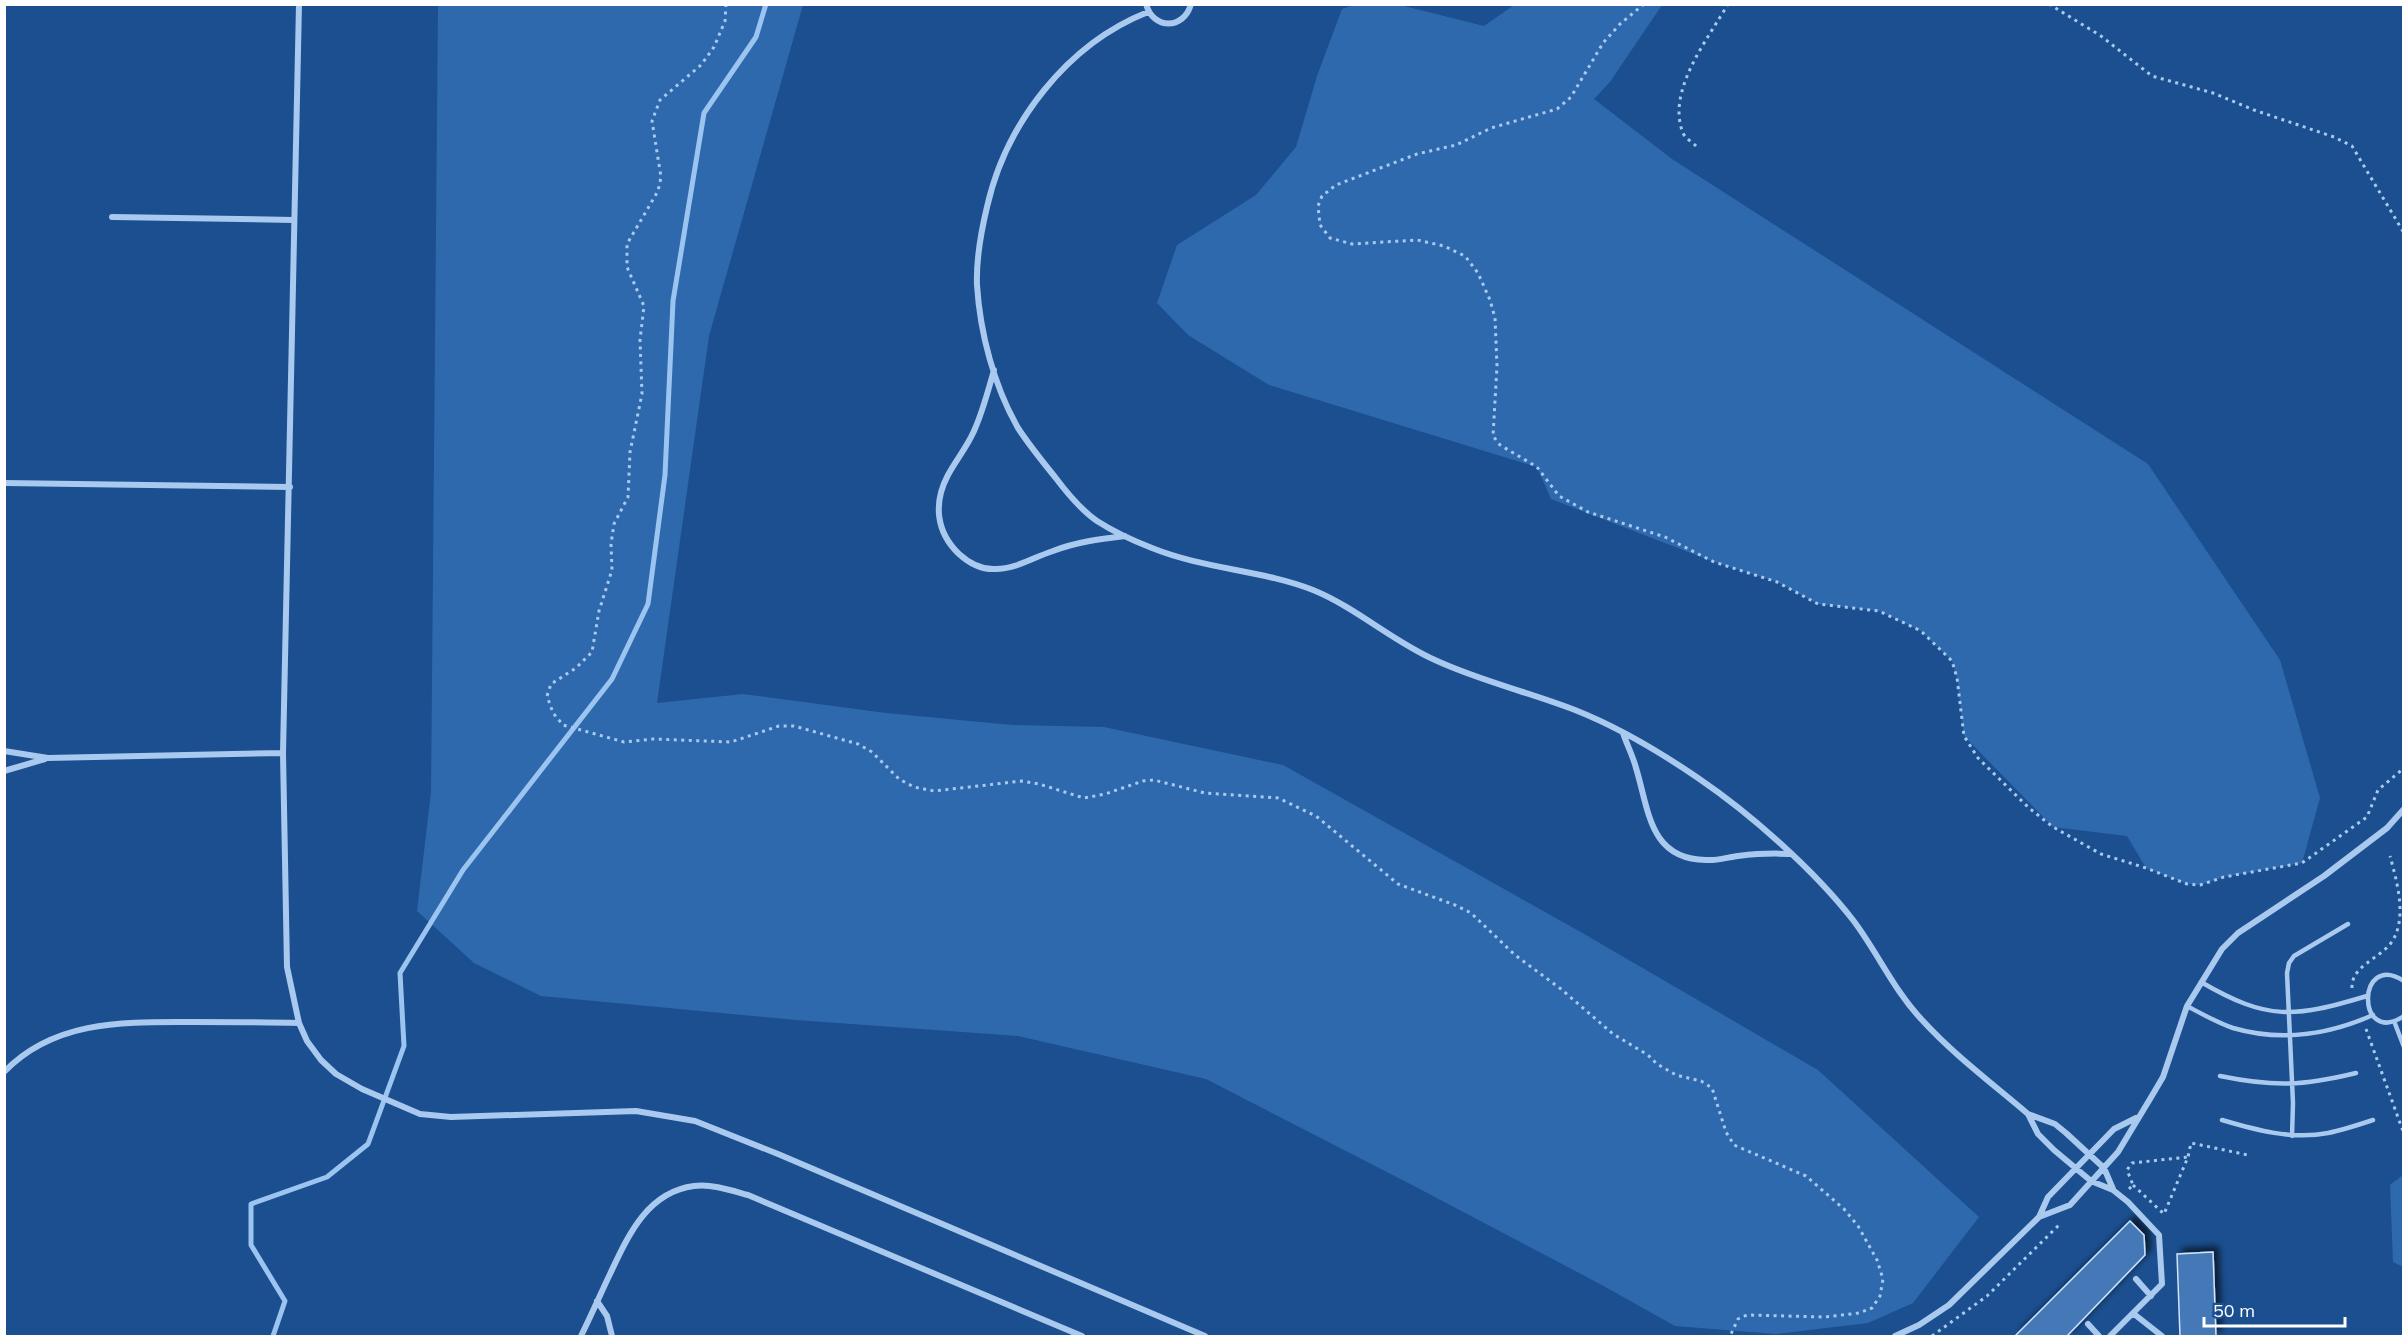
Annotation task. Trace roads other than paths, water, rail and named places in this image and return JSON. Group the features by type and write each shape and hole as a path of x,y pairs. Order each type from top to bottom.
{"street":[{"path":"299,4 283,753 287,967 299,1023 307,1041 321,1060 336,1074 362,1089 420,1114 435,1117 636,1111 695,1121 789,1158 1205,1336"},
{"path":"1146,4 1148,12 1159,22 1173,24 1185,17 1191,4"},
{"path":"1148,12 1124,22 1084,50 1034,101 1014,134 1002,162 989,199 981,236 977,280 980,310 994,369 1018,427 1070,496 1096,520 1155,549 1190,560 1281,579 1314,590 1342,603 1430,658 1582,713 1623,733 1700,779 1759,824 1853,921 1902,996 1923,1021 2028,1114 2055,1124 2089,1154 2104,1168 2113,1190"},
{"path":"112,217 294,220"},
{"path":"994,369 974,432 947,476 942,493 939,508 940,526 946,541 965,559 979,568 995,569 1007,568 1077,543 1125,536"},
{"path":"4,483 290,487"},
{"path":"1623,733 1636,766 1645,806 1654,830 1674,852 1688,859 1709,861 1761,853 1789,854"},
{"path":"4,751 48,758 283,753"},
{"path":"4,771 48,758"},
{"path":"2039,1217 2070,1205 2118,1152 2163,1077 2187,1006 2222,949 2238,933 2324,876 2386,828 2403,809"},
{"path":"4,1072 17,1059 37,1047 89,1027 122,1022 299,1023"},
{"path":"2028,1114 2038,1134 2091,1180 2121,1196 2159,1235 2162,1284 2110,1336"},
{"path":"1895,1336 1919,1325 1949,1305 2039,1217 2048,1197 2114,1129 2137,1118"},
{"path":"581,1336 635,1224 663,1197 676,1190 694,1186 713,1186 748,1195 1082,1336"},
{"path":"2136,1279 2151,1296"},
{"path":"597,1301 607,1316 612,1336"},
{"path":"2134,1314 2162,1336"},
{"path":"2088,1324 2099,1336"}],"lane":[{"path":"2292,1136 2292,1084 2287,1013 2289,963 2294,956 2348,924"},
{"path":"2403,973 2380,978 2373,983 2367,996 2369,1010 2373,1015 2387,1022 2403,1016"},
{"path":"2395,976 2403,981"},
{"path":"2201,981 2232,1000 2260,1009 2287,1013 2313,1011 2367,996"},
{"path":"2187,1006 2231,1028 2266,1036 2289,1037 2319,1032 2373,1015"},
{"path":"2394,1021 2403,1047"},
{"path":"2220,1076 2254,1083 2292,1084 2316,1082 2356,1073"},
{"path":"2222,1120 2253,1129 2292,1136 2326,1133 2373,1120"}],"waterway":[{"path":"273,1336 285,1301 251,1245 251,1204 327,1177 368,1144 404,1046 400,973 463,870 612,679 648,604 665,475 673,301 704,113 756,37 766,4"}]}
